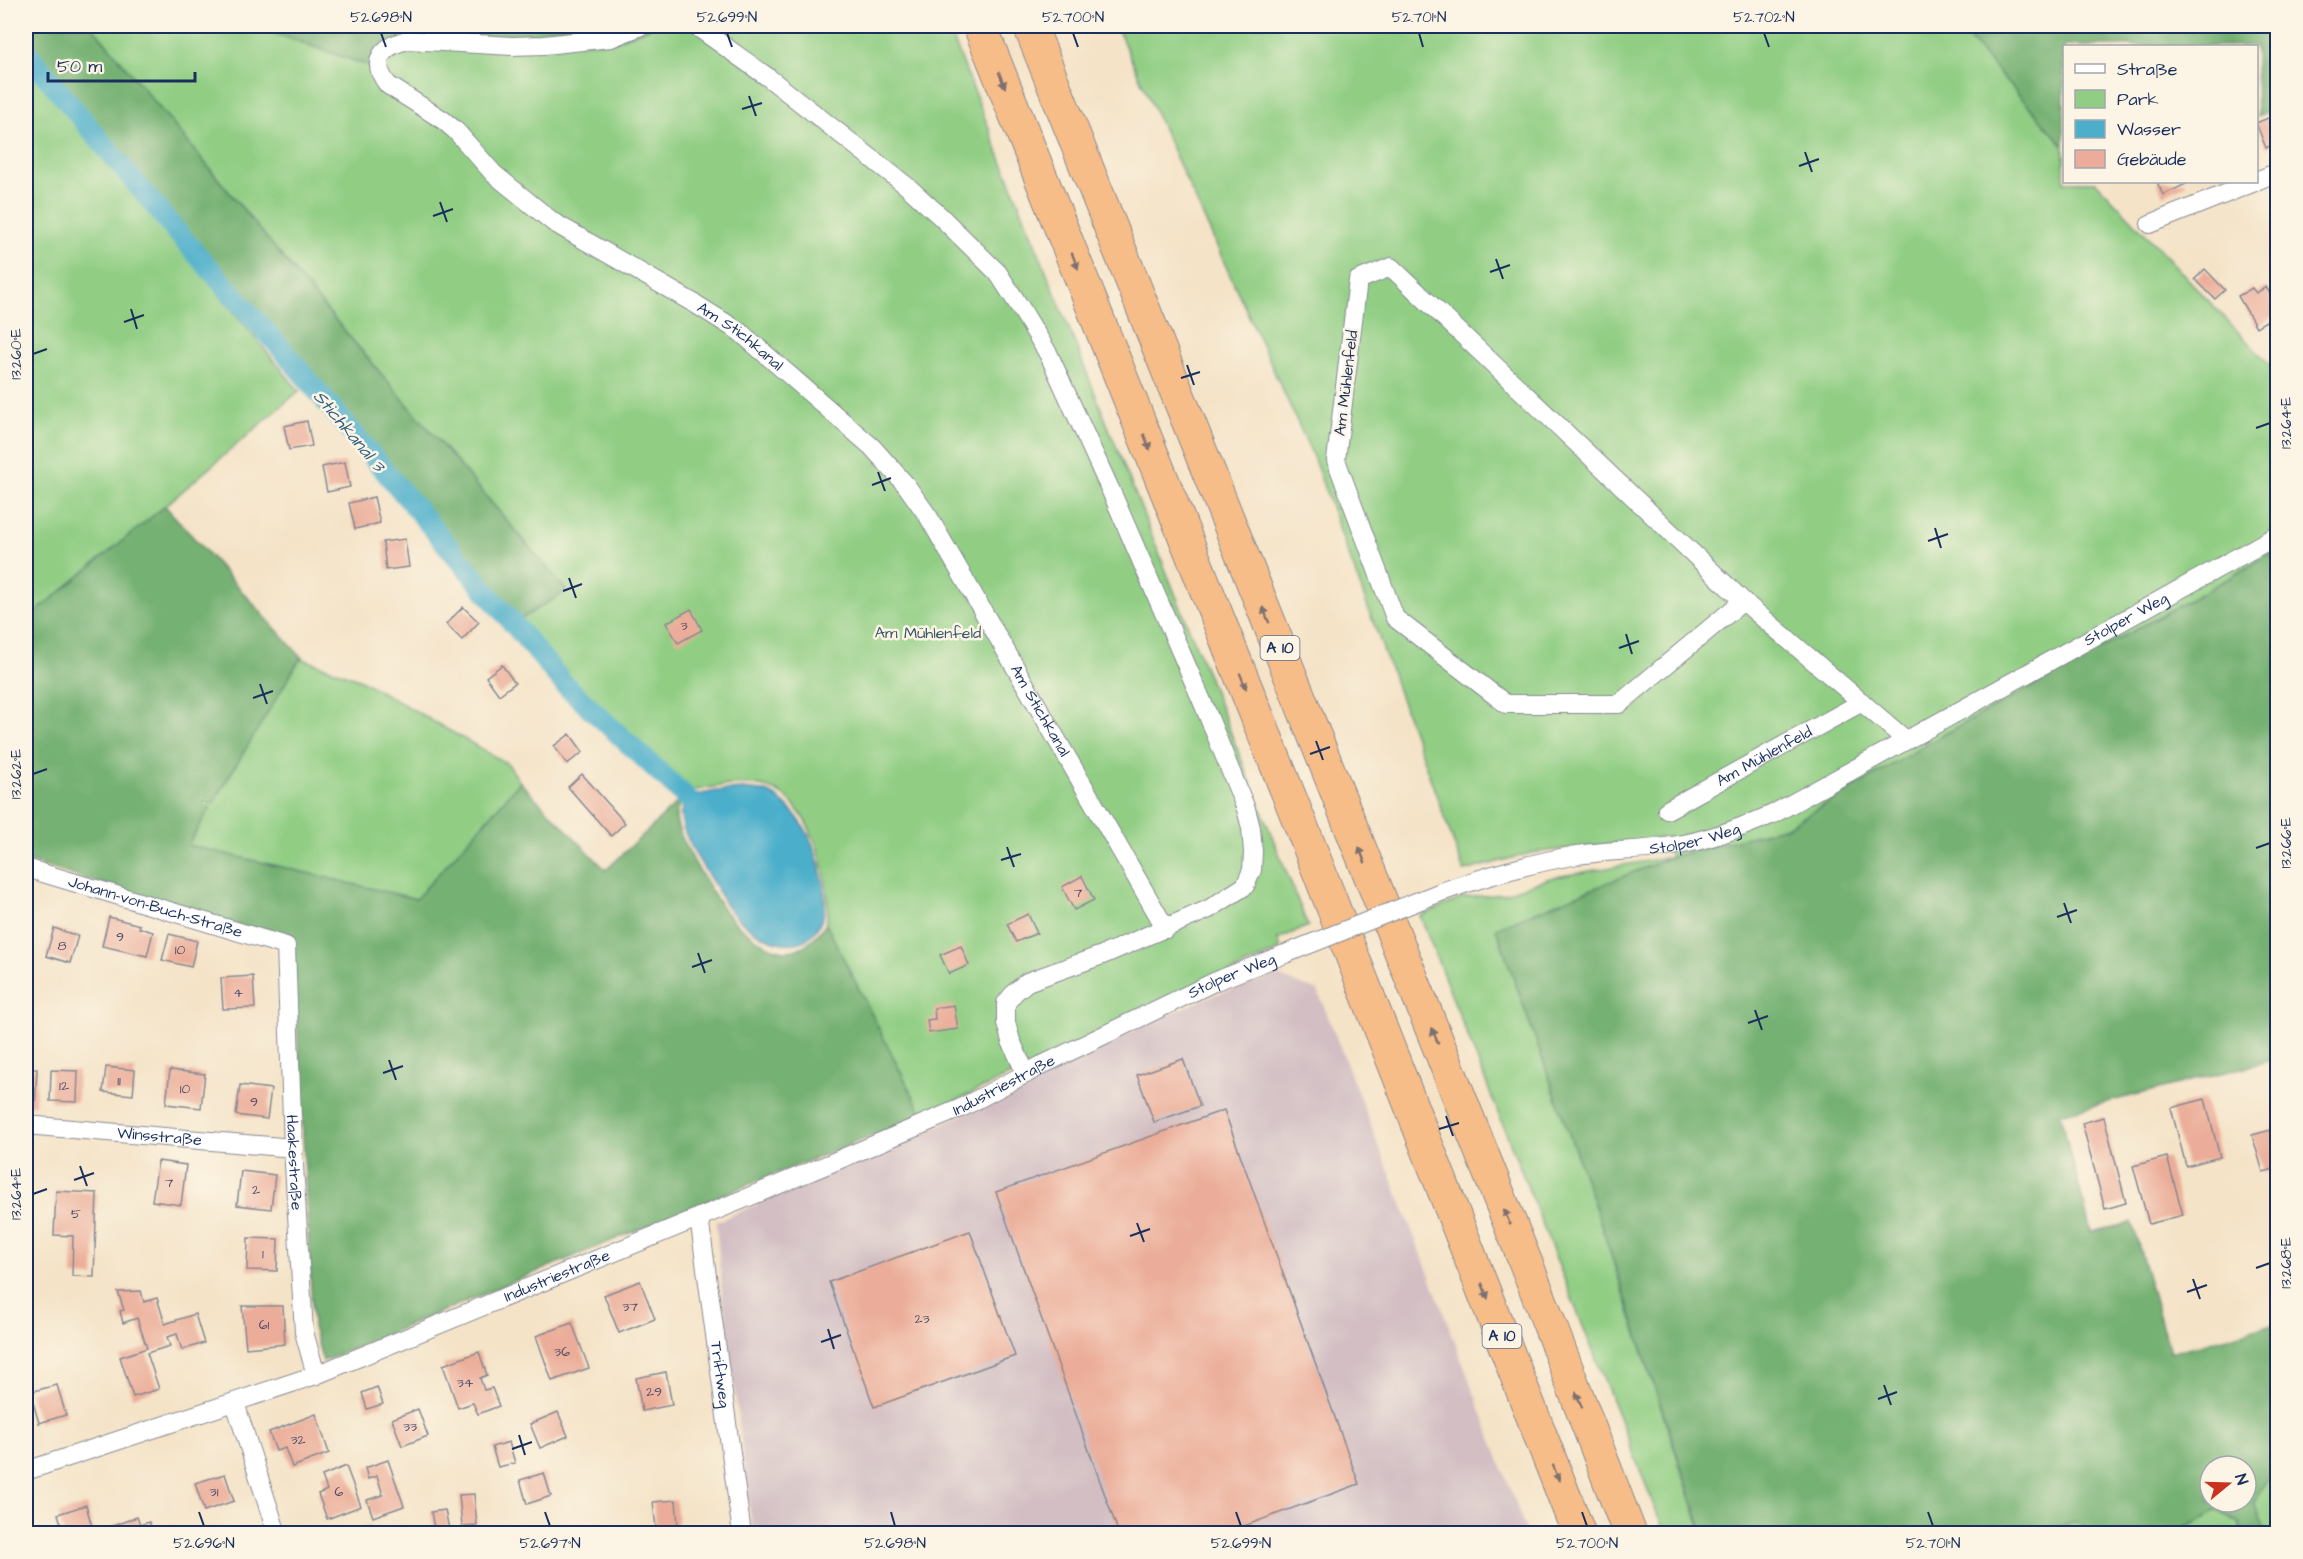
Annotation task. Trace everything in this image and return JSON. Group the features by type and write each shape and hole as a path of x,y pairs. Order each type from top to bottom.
{"highway":[{"name":"A 10","path":"980,26 1302,828 1579,1533"},
{"name":"A 10","path":"1030,26 1520,1249 1630,1533"}],"street":[{"name":"Am Stichkanal","path":"641,26 611,38 544,45 512,46 408,40 394,43 384,51 379,58 379,67 381,76 388,85 456,130 494,174 527,202 553,222 697,304 740,332 872,447 889,465 928,516 1166,929"},
{"path":"696,26 769,78 898,180 941,217 998,273 1048,355 1115,500 1246,809 1251,828 1252,870 1245,886 1209,909 1166,929 1027,982 1015,992 1006,1003 1006,1023 1011,1041 1026,1074"},
{"path":"2258,180 2277,172"},
{"path":"2150,224 2251,183"},
{"name":"Am Mühlenfeld","path":"1743,601 1619,704 1506,704 1395,618 1336,460 1358,280 1391,267 1743,601 1906,740"},
{"name":"Stolper Weg","path":"1075,1049 1216,981 1441,892 1540,862 1601,852 1672,846 1720,835 1773,814 2277,536"},
{"name":"Am Mühlenfeld","path":"1667,810 1862,702"},
{"name":"Johann-von-Buch-Straße","path":"26,868 286,946"},
{"name":"Haakestraße","path":"286,946 293,1148 304,1332 315,1375"},
{"name":"Industriestraße","path":"26,1472 315,1375 929,1122 1075,1049"},
{"name":"Winsstraße","path":"26,1125 293,1148"},
{"name":"Triftweg","path":"699,1217 742,1533"},
{"path":"235,1403 277,1533"}],"shaded area":[{"path":"1277,976 1318,991 1431,1279 1527,1533 753,1533 722,1291 716,1222 962,1115 1162,1017 1214,995"}],"green space":[{"path":"26,26 92,26 308,288 567,591 519,620 26,41"},
{"name":"Am Mühlenfeld","path":"92,26 254,26 381,70 395,45 613,42 654,26 948,26 1308,926 1278,939 1281,949 923,1116 826,924 827,888 823,868 817,847 798,810 784,796 769,788 759,786 730,785 691,791 571,681 519,620 566,590 308,288"},
{"path":"254,26 654,26 613,42 395,45 381,70"},
{"path":"1116,26 1958,26 2063,145 2063,183 2097,183 2277,373 2277,549 2235,575 1936,739 1787,827 1671,857 1497,931 1597,1212 1702,1533 1665,1533 1420,916 1462,898 1503,894 1550,878 1670,857 1668,837 1531,853 1464,871 1312,454"},
{"path":"1958,26 2277,26 2277,107 2258,116 2258,45 2063,45 2063,145"},
{"path":"26,63 299,391 165,506 26,620"},
{"path":"165,506 303,659 300,659 188,845 416,899 520,782 606,870 680,800 676,818 683,839 715,896 739,926 770,947 791,951 814,938 826,924 923,1116 709,1200 323,1361 313,1327 296,999 281,938 26,861 26,620"},
{"path":"2277,549 2277,1059 2060,1114 2091,1232 2132,1223 2170,1353 2277,1323 2277,1458 2258,1495 2258,1454 2198,1454 2198,1514 2210,1514 2175,1533 2092,1533 2077,1522 2028,1534 1703,1533 1597,1212 1496,928 1671,857 1787,827 1936,739 2235,575"},
{"path":"300,658 359,679 508,764 520,782 416,899 187,845"},
{"path":"2277,1458 2277,1533 2266,1533 2258,1513 2258,1495"},
{"path":"2258,1513 2266,1533 2243,1533 2240,1523 2224,1514"},
{"path":"2210,1514 2224,1514 2240,1523 2243,1533 2175,1534"},
{"path":"2077,1522 2092,1533 2028,1534"}],"water":[{"path":"742,789 766,792 778,799 799,820 812,845 824,886 824,911 813,934 802,941 790,944 777,942 764,937 740,921 724,902 684,831 681,814 686,797"}],"building":[{"path":"2278,114 2278,142 2266,148 2258,122"},
{"path":"2157,183 2186,183 2186,184 2163,195"},
{"path":"2205,269 2225,290 2215,299 2195,279"},
{"path":"2266,287 2278,307 2278,314 2256,327 2238,296 2252,288 2256,293"},
{"path":"307,421 312,446 289,450 284,426"},
{"path":"345,462 350,487 327,492 322,467"},
{"path":"374,497 380,523 355,529 349,503"},
{"path":"405,539 409,567 386,570 383,542"},
{"path":"463,607 479,622 462,640 446,624"},
{"path":"691,609 702,630 678,643 666,623"},
{"path":"502,665 515,683 499,695 486,677"},
{"path":"570,734 583,752 567,764 554,746"},
{"path":"582,774 625,823 611,836 568,787"},
{"path":"1082,876 1094,900 1074,910 1062,887"},
{"path":"1028,914 1037,933 1016,942 1007,924"},
{"path":"109,917 140,925 139,928 153,932 147,956 102,946"},
{"path":"54,928 78,936 70,963 46,956"},
{"path":"169,934 197,941 191,967 162,960"},
{"path":"961,946 969,965 949,974 940,955"},
{"path":"253,976 255,1008 223,1009 221,978"},
{"path":"954,1005 958,1029 929,1033 927,1020 935,1019 934,1008"},
{"path":"1183,1059 1200,1106 1154,1122 1137,1075"},
{"path":"106,1067 135,1070 133,1095 103,1092"},
{"path":"26,1069 37,1069 35,1105 26,1105"},
{"path":"51,1070 78,1071 77,1102 50,1101"},
{"path":"170,1070 205,1074 201,1108 166,1104"},
{"path":"240,1085 271,1089 267,1119 236,1115"},
{"path":"2205,1099 2220,1157 2186,1166 2171,1108"},
{"path":"1224,1110 1359,1484 1222,1534 1119,1534 996,1192"},
{"path":"2104,1117 2126,1203 2105,1209 2082,1123"},
{"path":"2278,1128 2278,1168 2263,1172 2252,1135"},
{"path":"2167,1157 2183,1215 2149,1224 2133,1166"},
{"path":"158,1161 186,1165 181,1205 152,1201"},
{"path":"241,1171 275,1175 271,1209 237,1205"},
{"path":"56,1191 97,1193 94,1277 72,1276 73,1236 54,1235"},
{"path":"26,1213 29,1213 28,1251 26,1251"},
{"path":"970,1231 1015,1356 874,1407 829,1282"},
{"path":"248,1238 278,1239 277,1271 247,1270"},
{"path":"640,1281 655,1319 619,1333 604,1295"},
{"path":"141,1291 144,1302 157,1298 165,1324 195,1314 204,1343 182,1350 177,1334 167,1337 170,1346 147,1353 159,1389 133,1397 120,1357 147,1348 137,1318 123,1323 120,1311 124,1310 118,1292"},
{"path":"242,1306 283,1306 285,1344 246,1348"},
{"path":"572,1323 589,1368 552,1381 536,1336"},
{"path":"479,1352 487,1375 480,1378 484,1390 492,1388 499,1406 478,1414 473,1403 458,1408 443,1365"},
{"path":"666,1372 672,1405 642,1411 636,1378"},
{"path":"57,1385 66,1415 39,1423 30,1392"},
{"path":"377,1387 383,1404 367,1409 362,1393"},
{"path":"418,1409 428,1436 402,1446 392,1419"},
{"path":"558,1412 568,1436 540,1448 530,1424"},
{"path":"316,1414 329,1453 292,1467 285,1448 276,1451 269,1432"},
{"path":"509,1442 515,1463 498,1467 492,1447"},
{"path":"388,1460 404,1506 373,1517 367,1500 383,1495 377,1476 368,1479 365,1468"},
{"path":"346,1466 361,1506 327,1519 318,1494 327,1490 322,1476"},
{"path":"544,1473 551,1496 527,1504 520,1480"},
{"path":"225,1474 234,1501 204,1511 195,1483"},
{"path":"474,1494 477,1525 462,1526 459,1495"},
{"path":"676,1500 678,1526 656,1528 653,1502"},
{"path":"86,1505 94,1534 64,1534 58,1514"},
{"path":"445,1510 450,1534 435,1534 431,1512"},
{"path":"137,1517 140,1525 149,1522 154,1534 113,1534 110,1527"},
{"path":"370,1526 373,1534 349,1534 349,1533"}],"waterway":[{"name":"Stichkanal 3","path":"26,52 174,229 285,353 564,684 686,797"}]}
